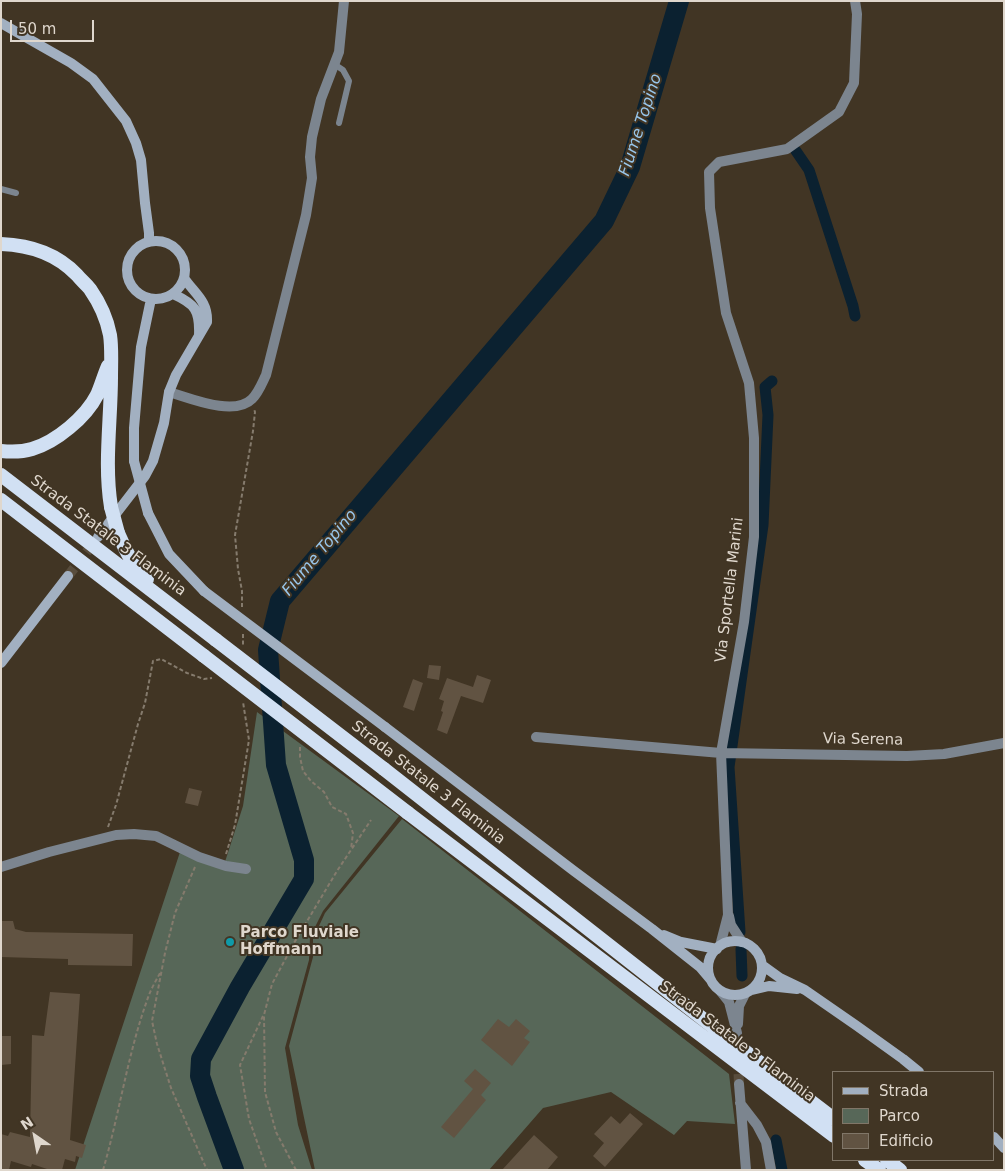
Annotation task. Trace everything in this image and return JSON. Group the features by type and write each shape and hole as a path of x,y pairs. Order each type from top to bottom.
{"highway":[{"path":"1,244 17,244 46,252 69,267 90,289 103,312 110,335 111,356 108,490 118,533 129,557 138,570 184,608 205,631"},
{"path":"1,451 11,452 33,449 55,438 72,426 87,410 96,395 111,356"},
{"name":"Strada Statale 3 Flaminia","path":"1,475 384,769 832,1117"},
{"name":"Strada Statale 3 Flaminia","path":"1,500 408,813 832,1134"},
{"path":"1,510 167,633 192,647"},
{"path":"866,1161 878,1170"},
{"path":"887,1161 900,1170"}],"main road":[{"path":"1,22 71,63 93,79 126,120 141,160 149,242"},
{"path":"158,241 166,243 180,253 184,261 184,278 180,287 173,294 166,298 151,299 141,295 129,281 128,261 133,252 140,246 149,242 158,241"},
{"path":"98,537 144,476 153,461 164,423 169,392 176,375 207,322 207,312 203,301 184,278"},
{"path":"173,294 193,306 198,314 200,322 199,336"},
{"path":"151,299 141,347 134,428 134,462 148,513 169,554 204,591 652,929 700,967 721,992 737,996 769,986 805,990"},
{"path":"1,663 68,576"},
{"path":"652,929 681,942 719,947 735,941 750,945 760,957 762,972 757,986 748,992"},
{"name":"Via Sportella Marini","path":"710,980 708,972 709,963 712,955 719,947"},
{"path":"762,965 780,978 805,990 918,1071"}],"street":[{"path":"169,392 221,407 241,406 251,400 266,375 306,215 312,178 310,157 312,137 321,99 339,52 344,1"},
{"name":"Via Sportella Marini","path":"719,947 728,915 721,752 744,622 754,537 754,438 749,383 726,313 710,208 709,172 719,162 787,149 839,112 854,83 857,14 855,1"},
{"name":"Via Serena","path":"536,736 721,752 907,756 944,754 1004,742"},
{"path":"1,867 104,838 125,835 156,836 204,859 226,866 246,869"},
{"path":"728,915 731,925 742,942"},
{"path":"721,992 729,1002 737,1033 739,1006 748,992"},
{"path":"739,1084 746,1170"},
{"path":"740,1102 757,1125 766,1142 771,1170"}],"lane":[{"path":"334,64 343,70 349,81 339,123"},
{"path":"1,189 16,192"}],"path":[{"path":"242,607 242,591 235,535 254,422 255,412 251,400"},
{"path":"238,640 243,632 243,650"},
{"path":"104,838 116,805 144,703 153,661 161,659 187,673 204,679 215,678"},
{"path":"207,1170 171,1088 152,1021 175,913 204,859 226,854 235,825 249,740 243,696"},
{"path":"300,739 300,757 303,771 324,792 332,807 346,814 353,833 351,851"},
{"path":"267,1170 249,1120 240,1065 264,1015 272,984 294,943 337,871 372,820"},
{"path":"103,1170 138,1029 149,994 163,967"},
{"path":"264,1015 265,1092 276,1132 296,1170"}],"green space":[{"name":"Parco Fluviale Hoffmann","path":"257,712 399,816 323,911 310,937 309,960 285,1048 298,1125 312,1170 75,1170 180,852 223,868 243,806"},
{"path":"402,819 729,1074 735,1124 687,1121 674,1135 611,1092 543,1108 489,1170 315,1170 289,1046 313,957 313,939 325,913"}],"building":[{"path":"429,665 441,666 439,680 427,678"},
{"path":"477,675 491,680 483,703 461,696 447,734 437,730 443,712 441,711 444,701 439,699 447,678 473,687"},
{"path":"413,679 423,683 414,711 403,707"},
{"path":"189,788 202,791 198,806 185,803"},
{"path":"1,921 13,921 15,929 26,932 133,934 132,966 68,965 68,959 1,957"},
{"path":"50,992 80,994 70,1140 86,1145 82,1158 76,1156 75,1162 65,1159 62,1170 50,1170 32,1164 31,1167 11,1161 9,1170 1,1170 1,1134 8,1136 10,1132 30,1137 32,1035 44,1036"},
{"path":"498,1019 509,1027 516,1019 530,1031 524,1038 530,1042 512,1066 481,1040"},
{"path":"1,1036 11,1036 11,1064 1,1065"},
{"path":"475,1069 491,1083 481,1095 486,1100 454,1138 441,1127 473,1089 464,1081"},
{"path":"630,1113 643,1124 605,1167 593,1156 604,1143 594,1134 611,1116 620,1124"},
{"path":"534,1135 558,1157 547,1170 502,1170"}],"waterway":[{"name":"Fiume Topino","path":"234,1170 200,1076 201,1059 240,987 304,879 304,860 276,765 268,650 280,601 604,221 630,167 679,1"},
{"path":"796,151 809,170 855,316"},
{"path":"740,932 729,767 763,525 768,415 765,387 772,381"},
{"path":"741,949 742,976"},
{"path":"776,1140 782,1170"}],"tunnel":[{"path":"68,576 95,541"},
{"path":"738,1059 739,1084"}],"place":[{"name":"Parco Fluviale Hoffmann","path":"230,942"}]}
